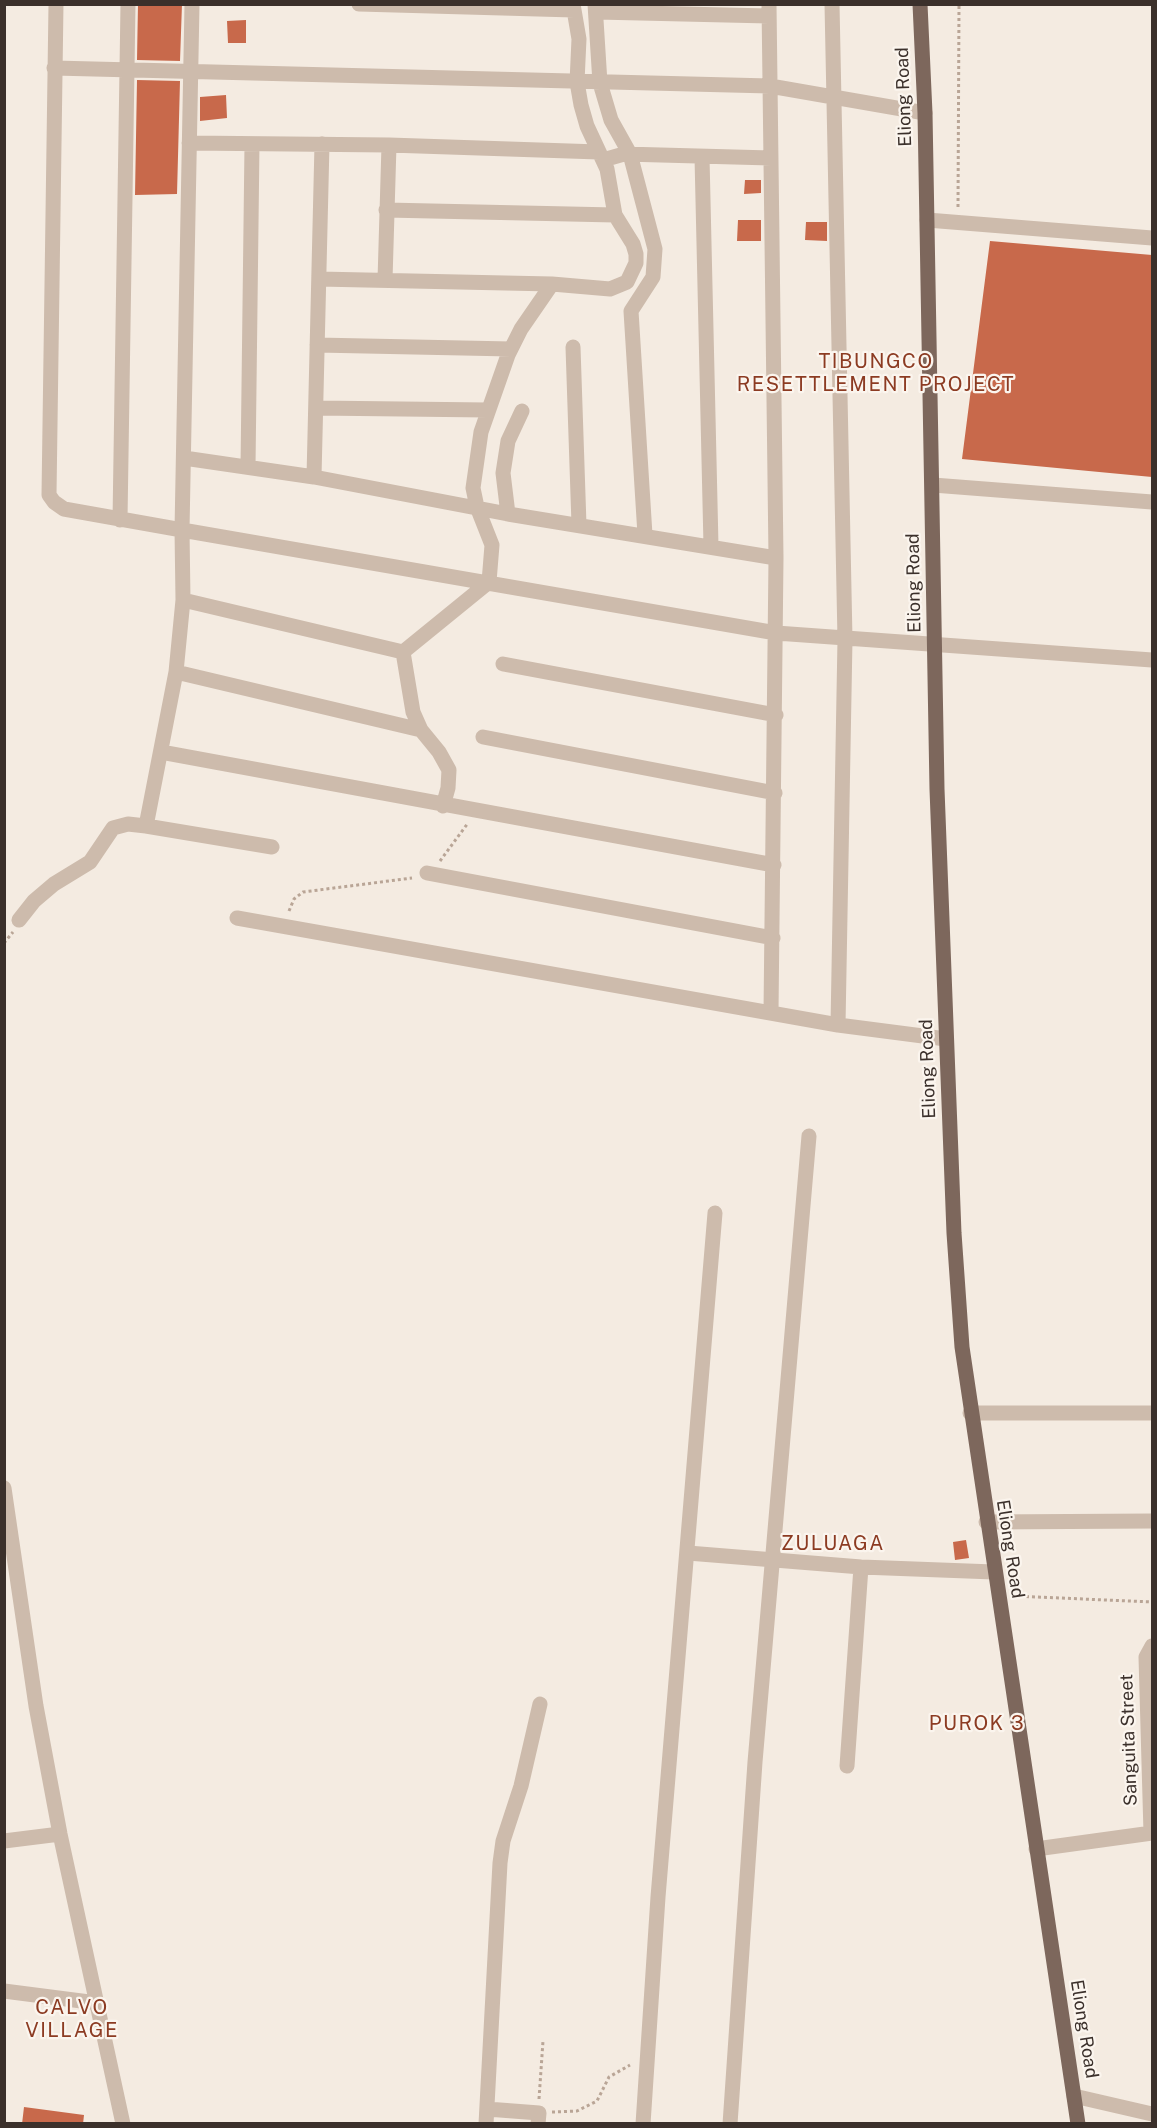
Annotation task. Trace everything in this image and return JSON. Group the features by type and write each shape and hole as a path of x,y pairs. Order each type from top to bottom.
{"main road":[{"name":"Eliong Road","path":"920,4 925,113 934,644 946,1039 959,1302 970,1413 1078,2124"}],"street":[{"path":"56,4 49,495 64,509 776,633 1152,660"},
{"path":"120,520 128,4"},
{"path":"146,826 176,672 183,600 182,530 192,4"},
{"path":"359,4 574,7 579,39 578,82 587,126 611,156 655,249 653,277 631,311 645,535"},
{"path":"832,4 845,639 838,1024"},
{"path":"319,279 552,284 610,290 627,282 636,263 636,254 633,244 615,214 611,120 600,83 596,8 769,10 776,558 771,1012"},
{"path":"54,68 770,86 925,113"},
{"path":"189,143 389,145 611,156 771,158"},
{"path":"248,467 252,144"},
{"path":"314,477 322,144"},
{"path":"385,280 389,145"},
{"path":"702,157 711,546"},
{"path":"386,210 615,214"},
{"path":"927,220 1152,238"},
{"path":"403,652 489,582 492,545 477,507 473,488 475,462 488,410 511,349 552,284"},
{"path":"317,345 511,349"},
{"path":"573,346 579,525"},
{"path":"316,408 488,410"},
{"path":"508,514 503,473 508,441 522,411"},
{"path":"184,458 314,477 508,514 776,558"},
{"path":"933,484 1152,502"},
{"path":"183,600 403,652"},
{"path":"403,652 414,712 420,730 440,752 449,770 448,788 443,806"},
{"path":"503,664 776,715"},
{"path":"176,672 420,730"},
{"path":"483,737 775,793"},
{"path":"161,752 443,806 774,865"},
{"path":"19,920 34,901 54,884 90,862 113,828 128,824 146,826 272,847"},
{"path":"427,873 772,938"},
{"path":"237,918 838,1024 946,1039"},
{"path":"730,2124 755,1761 809,1136"},
{"path":"644,2124 714,1213"},
{"path":"970,1413 1152,1413"},
{"path":"4,1488 34,1694 60,1834 123,2124"},
{"path":"986,1522 1152,1521"},
{"path":"688,1553 861,1567 994,1572"},
{"path":"847,1766 861,1567"},
{"name":"Sanguita Street","path":"1151,1647 1146,1658 1152,1833"},
{"path":"538,2118 487,2116 500,1863 503,1841 521,1786 540,1704"},
{"path":"1036,1849 1152,1833"},
{"path":"4,1840 60,1834"},
{"path":"4,1991 97,2002"},
{"path":"1074,2096 1152,2114"}],"path":[{"path":"958,222 959,4"},
{"path":"287,926 294,898 303,892 394,882 427,873 452,847 475,811"},
{"path":"997,1595 1152,1602"},
{"path":"543,2042 538,2118 577,2111 597,2101 609,2077 648,2055"}],"building":[{"path":"138,4 182,4 180,61 137,60"},
{"path":"246,20 246,43 228,43 227,21"},
{"path":"137,80 180,81 177,194 135,195"},
{"path":"226,95 227,118 200,121 200,97"},
{"path":"745,180 761,180 761,193 744,194"},
{"path":"738,220 761,220 761,241 737,241"},
{"path":"806,222 827,222 827,241 805,240"},
{"path":"990,241 1152,255 1152,477 962,459"},
{"path":"966,1540 969,1558 955,1560 953,1542"},
{"path":"24,2107 84,2115 83,2124 22,2124"}],"district":[{"name":"TIBUNGCO RESETTLEMENT PROJECT","path":"876,374"},
{"name":"ZULUAGA","path":"833,1544"},
{"name":"PUROK 3","path":"977,1724"},
{"name":"CALVO VILLAGE","path":"72,2020"}]}
